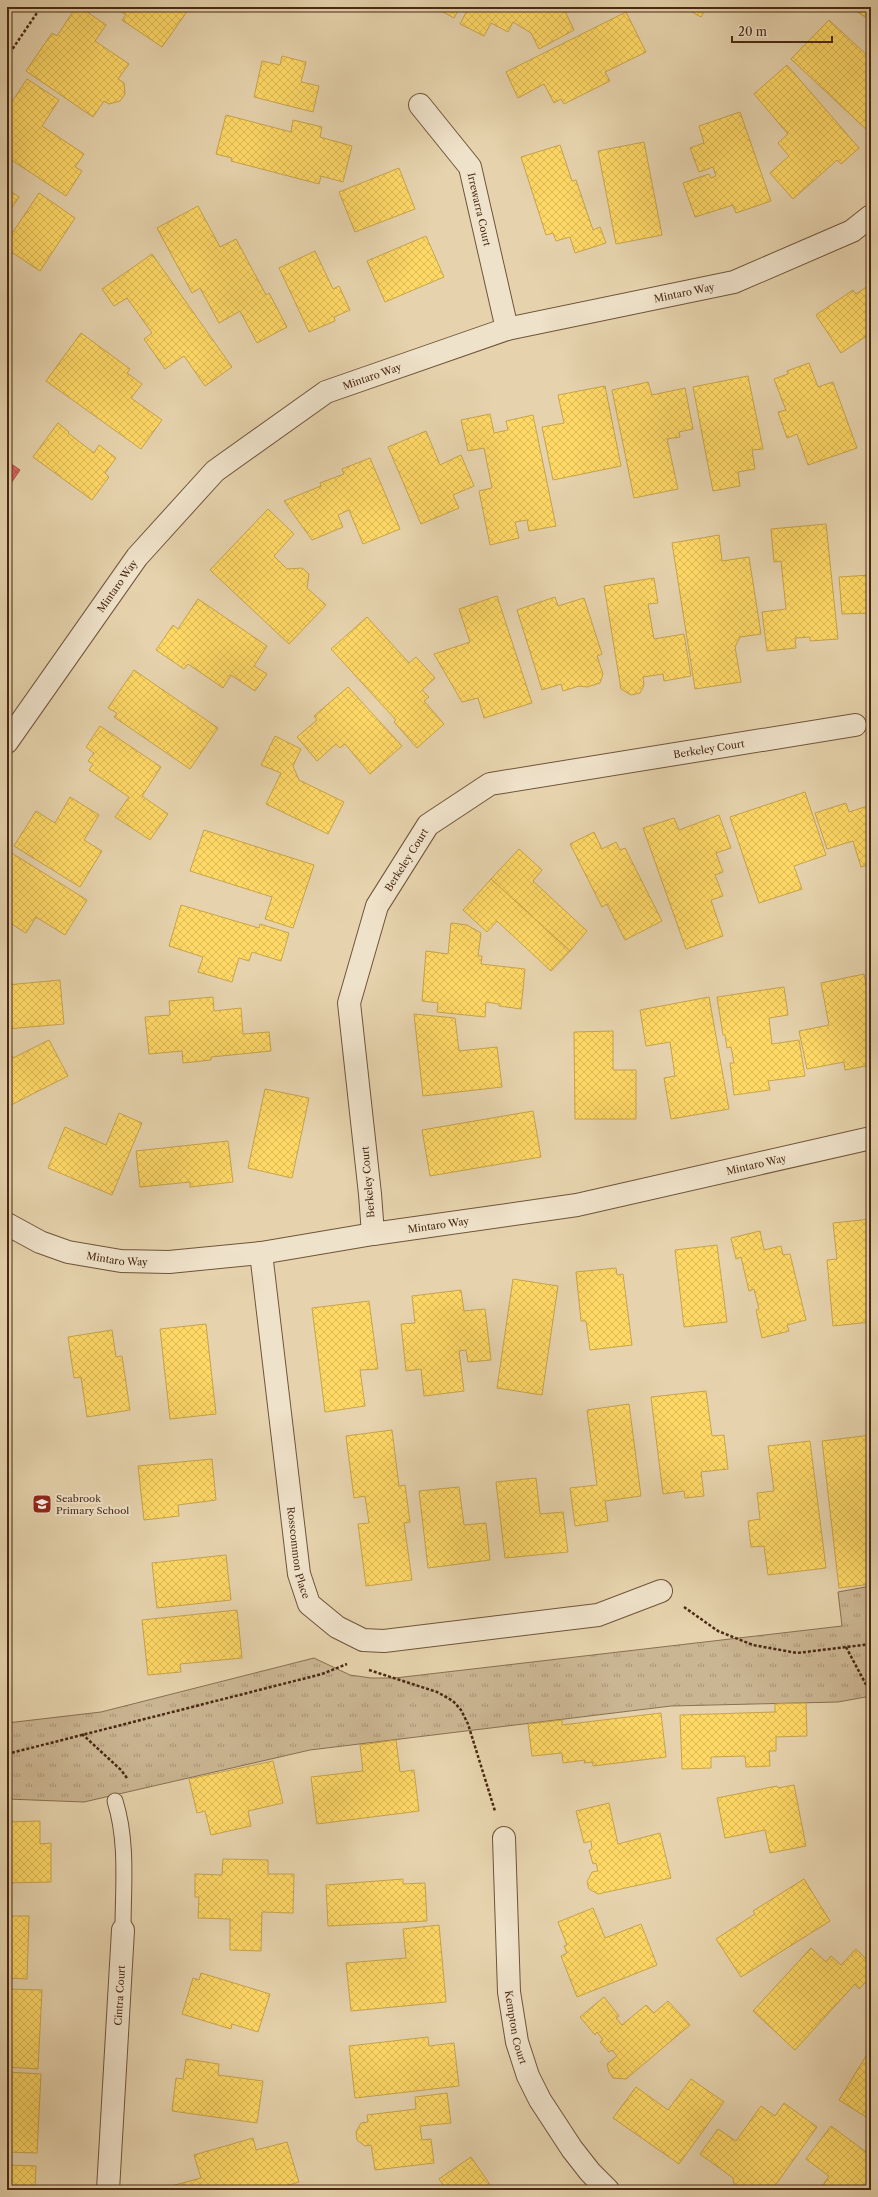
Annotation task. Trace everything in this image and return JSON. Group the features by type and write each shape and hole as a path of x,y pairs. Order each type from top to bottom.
{"street":[{"name":"Irrewarra Court","path":"420,105 470,167 507,329"},
{"name":"Mintaro Way","path":"7,742 137,557 215,471 326,392 507,329 734,282 852,230 871,216"},
{"name":"Berkeley Court","path":"373,1234 349,1003 377,906 428,826 490,784 855,725"},
{"name":"Mintaro Way","path":"7,1224 40,1242 68,1252 121,1261 169,1262 261,1253 373,1234 577,1204 871,1138"},
{"name":"Rosscommon Place","path":"261,1253 299,1574 309,1604 337,1627 360,1649 384,1641 403,1640 598,1615 661,1591"},
{"name":"Kempton Court","path":"504,1838 509,1992 517,2042 528,2076 540,2100 572,2149 590,2172 608,2190"},
{"name":"Cintra Court","path":"108,2190 123,1930"}],"lane":[{"name":"Cintra Court","path":"115,1801 120,1818 123,1840 123,1930"}],"path":[{"path":"7,57 41,7"},
{"path":"661,1591 718,1632 753,1644 797,1653 871,1644"},
{"path":"846,1647 871,1694"},
{"path":"7,1754 322,1674 360,1649 365,1668 375,1673 412,1683 437,1692 453,1701 461,1710 468,1724 504,1838"},
{"path":"82,1734 122,1770 131,1785 132,1798 120,1818"}],"green space":[{"path":"871,1586 871,1696 838,1702 671,1706 310,1750 84,1802 7,1799 7,1723 101,1712 314,1658 350,1675 371,1678 395,1678 842,1626 838,1592"}],"building: Homes":[{"path":"76,7 80,7 106,25 95,41 129,64 118,79 124,83 125,94 120,101 109,104 104,101 93,117 26,71 52,33 57,36"},
{"path":"114,7 177,7 186,13 162,47 122,20 126,15"},
{"path":"434,7 460,7 454,18"},
{"path":"469,7 549,7 551,12 563,7 574,30 539,49 531,33 513,22 508,32 491,23 484,36 460,24"},
{"path":"683,7 707,7 701,17"},
{"path":"850,7 871,7 871,21"},
{"path":"626,12 646,52 605,72 610,81 564,104 561,99 554,103 544,84 518,98 506,72"},
{"path":"829,20 871,59 871,132 869,132 791,59"},
{"path":"282,56 306,62 301,82 319,86 313,112 254,97 262,61 280,65"},
{"path":"787,65 859,148 841,164 837,160 793,199 770,173 789,156 778,143 788,134 754,94"},
{"path":"27,79 59,100 42,126 84,154 75,167 82,171 66,196 7,157 7,109"},
{"path":"740,112 771,201 736,213 733,205 695,217 683,183 709,174 711,178 716,176 713,167 699,172 690,148 704,143 699,126"},
{"path":"226,115 291,132 293,120 322,127 320,137 352,146 343,182 321,176 319,184 231,161 232,158 216,154"},
{"path":"644,142 662,235 616,244 598,151"},
{"path":"560,145 572,181 576,180 593,230 600,227 606,243 575,253 570,237 556,241 553,233 546,235 521,157"},
{"path":"399,168 415,209 355,232 339,192"},
{"path":"7,189 19,197 7,215"},
{"path":"39,193 75,218 40,271 7,249 7,241"},
{"path":"198,206 220,247 236,239 266,295 269,293 287,327 257,343 240,311 219,323 200,288 192,293 157,228"},
{"path":"426,236 444,277 385,302 367,261"},
{"path":"315,251 333,289 339,286 350,310 334,317 335,321 309,332 279,268"},
{"path":"152,254 232,367 205,386 184,356 165,369 144,339 152,333 127,298 114,306 102,289"},
{"path":"871,284 871,333 841,353 816,315 853,290 856,294"},
{"path":"81,333 130,369 127,373 142,384 131,398 162,420 141,449 46,381"},
{"path":"809,363 818,387 833,382 857,448 808,465 797,434 787,438 778,412 786,410 774,379 788,374 787,371"},
{"path":"748,376 763,449 752,450 755,469 738,472 740,486 713,491 693,387"},
{"path":"648,382 652,395 685,388 693,429 679,432 680,437 667,439 678,489 634,498 612,390"},
{"path":"605,386 621,466 553,480 542,427 564,423 558,395"},
{"path":"490,414 494,433 508,430 506,421 533,415 556,526 529,531 527,520 515,522 519,538 490,545 479,491 492,488 484,448 468,451 461,420"},
{"path":"58,423 69,432 68,433 94,453 99,445 116,458 105,473 109,477 92,500 33,457"},
{"path":"426,431 440,465 461,455 474,486 453,495 459,508 421,524 388,447"},
{"path":"370,458 400,529 363,544 349,510 338,515 343,527 312,540 284,501 321,486 320,483 344,474 342,469"},
{"path":"268,509 294,534 274,556 287,569 302,568 309,574 307,588 326,605 289,644 210,570"},
{"path":"826,524 838,639 810,641 810,637 795,638 796,648 767,651 762,612 786,609 781,561 774,562 771,529"},
{"path":"719,535 722,561 749,557 761,634 740,637 735,647 741,682 695,689 672,543"},
{"path":"871,575 871,613 842,614 839,577"},
{"path":"654,578 658,603 648,604 654,639 684,634 691,676 664,681 663,674 643,677 644,685 640,693 631,695 621,689 604,586"},
{"path":"497,596 532,703 484,718 478,698 462,702 434,654 470,642 459,609"},
{"path":"555,597 558,606 584,598 602,654 597,656 603,674 600,683 587,687 579,686 563,691 561,684 542,690 517,610"},
{"path":"198,599 267,646 254,666 267,674 255,691 231,675 223,688 188,664 184,669 156,650 173,625 178,629"},
{"path":"367,617 409,663 416,657 435,678 422,690 429,697 424,701 444,724 417,748 394,722 396,720 331,649"},
{"path":"134,670 218,728 190,769 114,717 117,713 108,708"},
{"path":"348,687 402,746 370,774 345,744 340,748 336,744 317,761 297,737 317,720 314,716"},
{"path":"100,726 161,767 142,796 168,814 150,840 115,817 129,797 89,770 93,764 88,761 94,753 86,747"},
{"path":"275,736 301,749 293,766 299,780 344,802 328,834 266,804 281,773 261,765"},
{"path":"805,792 826,855 794,866 802,889 759,903 730,817"},
{"path":"70,797 99,815 84,840 102,851 80,887 14,846 36,811 55,823"},
{"path":"846,803 849,812 871,805 871,864 861,867 853,841 827,849 815,813"},
{"path":"719,815 731,848 716,853 723,872 715,875 723,896 711,900 723,936 686,949 643,828 674,818 679,830"},
{"path":"204,830 314,865 293,928 265,919 272,897 190,871"},
{"path":"594,832 602,849 616,842 620,850 625,848 662,921 625,940 607,904 602,907 570,844"},
{"path":"519,849 542,870 533,881 587,931 570,951 491,879"},
{"path":"10,852 87,900 65,935 36,917 26,933 7,921 7,857"},
{"path":"491,879 570,951 551,971 497,921 487,932 463,910"},
{"path":"181,905 259,928 260,924 289,933 281,961 252,952 249,961 239,958 232,982 198,972 203,957 169,946"},
{"path":"451,923 467,925 481,933 478,956 482,956 481,964 525,969 521,1009 499,1006 499,1004 486,1002 485,1017 437,1012 438,1003 422,1001 426,951 448,954"},
{"path":"864,974 871,1010 871,1065 845,1070 844,1062 807,1069 799,1031 829,1025 821,983"},
{"path":"60,980 64,1024 7,1029 7,985"},
{"path":"784,987 788,1015 769,1018 772,1044 799,1040 805,1076 768,1081 770,1090 734,1095 730,1063 734,1063 731,1047 727,1048 725,1035 723,1035 717,997"},
{"path":"213,997 214,1011 241,1008 243,1034 269,1032 271,1051 211,1057 211,1060 183,1063 182,1051 149,1054 145,1017 170,1015 169,1001"},
{"path":"709,997 729,1109 671,1119 664,1078 675,1076 670,1042 646,1046 640,1010"},
{"path":"414,1014 455,1018 459,1051 497,1047 502,1087 423,1096"},
{"path":"613,1031 613,1070 636,1070 636,1119 575,1119 574,1032"},
{"path":"49,1040 68,1076 7,1107 7,1055 11,1053 13,1058"},
{"path":"265,1089 309,1098 292,1178 248,1168"},
{"path":"533,1111 541,1157 430,1176 422,1130"},
{"path":"119,1113 142,1123 112,1195 48,1168 65,1127 106,1145"},
{"path":"228,1141 233,1182 190,1187 190,1182 140,1187 136,1151"},
{"path":"871,1219 871,1322 833,1326 827,1260 837,1259 833,1223"},
{"path":"760,1231 764,1250 781,1246 783,1255 790,1254 806,1320 787,1325 789,1331 762,1338 756,1310 759,1309 754,1289 749,1291 741,1257 736,1259 731,1238"},
{"path":"717,1245 727,1322 684,1327 675,1250"},
{"path":"616,1268 617,1275 623,1274 632,1345 590,1350 586,1321 581,1321 576,1272"},
{"path":"513,1279 558,1286 542,1395 497,1388"},
{"path":"461,1290 464,1311 485,1309 491,1360 468,1362 466,1350 459,1351 464,1391 424,1396 421,1369 406,1371 401,1324 415,1323 412,1296"},
{"path":"369,1301 378,1369 360,1370 365,1406 325,1412 312,1308"},
{"path":"206,1324 216,1414 170,1419 160,1329"},
{"path":"112,1330 116,1357 122,1356 130,1410 87,1417 81,1377 74,1378 68,1337"},
{"path":"706,1391 712,1436 724,1435 728,1469 701,1472 704,1496 685,1498 684,1491 663,1494 651,1397"},
{"path":"629,1404 641,1496 605,1501 608,1521 575,1526 570,1488 597,1485 587,1410"},
{"path":"392,1430 399,1486 405,1485 410,1522 404,1523 412,1580 366,1586 358,1524 369,1523 365,1496 354,1498 346,1436"},
{"path":"871,1435 871,1584 839,1588 822,1441"},
{"path":"810,1441 826,1568 768,1575 764,1546 751,1547 748,1521 760,1519 757,1493 774,1491 768,1446"},
{"path":"212,1459 216,1500 178,1505 179,1516 144,1520 138,1466"},
{"path":"536,1478 540,1514 563,1512 568,1552 505,1558 496,1482"},
{"path":"459,1487 464,1525 486,1523 490,1560 428,1568 419,1491"},
{"path":"226,1555 231,1600 157,1608 152,1563"},
{"path":"237,1610 242,1658 180,1664 181,1672 148,1675 142,1620"},
{"path":"806,1703 807,1736 776,1737 776,1751 769,1751 770,1766 746,1767 745,1756 711,1757 711,1768 682,1769 680,1715 775,1712 775,1704"},
{"path":"661,1713 666,1757 593,1766 593,1762 584,1763 585,1760 563,1763 562,1753 532,1756 528,1724 562,1720 562,1725"},
{"path":"396,1740 400,1772 414,1770 419,1811 317,1824 311,1777 363,1771 360,1745"},
{"path":"273,1761 283,1803 248,1811 251,1826 211,1835 205,1811 197,1813 189,1779"},
{"path":"794,1785 806,1846 770,1853 765,1830 725,1838 717,1798 777,1786 778,1788"},
{"path":"609,1803 618,1844 660,1833 671,1878 598,1894 589,1889 587,1882 592,1872 598,1871 596,1863 593,1864 589,1850 592,1849 591,1841 584,1843 576,1811"},
{"path":"40,1821 40,1844 51,1843 51,1882 7,1883 7,1822"},
{"path":"223,1859 268,1860 268,1874 294,1874 293,1913 262,1912 261,1951 230,1950 230,1919 198,1918 199,1897 195,1897 195,1874 222,1875"},
{"path":"403,1879 403,1884 425,1883 427,1921 328,1926 326,1885"},
{"path":"804,1879 830,1921 741,1977 716,1939 755,1914 753,1911"},
{"path":"593,1908 605,1938 641,1924 657,1965 577,1997 561,1956 567,1953 564,1946 567,1945 558,1922"},
{"path":"7,1916 29,1916 27,1979 7,1978"},
{"path":"439,1925 446,2002 351,2011 346,1963 406,1958 403,1929"},
{"path":"811,1948 826,1962 831,1956 841,1965 856,1949 871,1964 871,1976 859,1989 855,1984 795,2050 753,2011"},
{"path":"201,1973 270,1994 258,2032 232,2024 231,2029 182,2014 193,1978 199,1980"},
{"path":"7,1989 42,1990 38,2069 7,2067"},
{"path":"604,1997 619,2016 616,2018 622,2025 646,2005 654,2013 668,2001 690,2025 626,2079 613,2078 609,2072 607,2064 617,2056 612,2050 609,2052 600,2042 603,2040 597,2032 595,2035 580,2017"},
{"path":"428,2037 429,2046 454,2043 459,2086 355,2098 349,2046"},
{"path":"871,2048 871,2120 839,2100"},
{"path":"186,2059 219,2064 218,2075 263,2081 257,2123 172,2111 176,2078 183,2079"},
{"path":"7,2072 41,2074 37,2153 7,2152"},
{"path":"691,2079 724,2102 679,2164 613,2118 636,2087 668,2110"},
{"path":"447,2093 451,2123 420,2126 422,2140 431,2139 434,2163 375,2170 371,2145 365,2146 357,2140 356,2132 361,2123 368,2122 367,2115 416,2109 415,2097"},
{"path":"784,2103 817,2127 772,2190 735,2190 733,2178 700,2154 718,2129 736,2141 761,2106 775,2116"},
{"path":"831,2126 870,2155 871,2153 871,2181 865,2190 830,2190 823,2185 829,2176 806,2159"},
{"path":"253,2138 256,2150 287,2142 299,2182 272,2190 172,2190 171,2186 201,2178 194,2155"},
{"path":"471,2157 493,2189 500,2185 503,2190 447,2190 439,2179"},
{"path":"7,2165 36,2166 35,2190 7,2190"}],"building: Shops":[{"path":"7,461 20,470 7,489"}],"place":[{"name":"Seabrook Primary School","path":"42,1504"}]}
